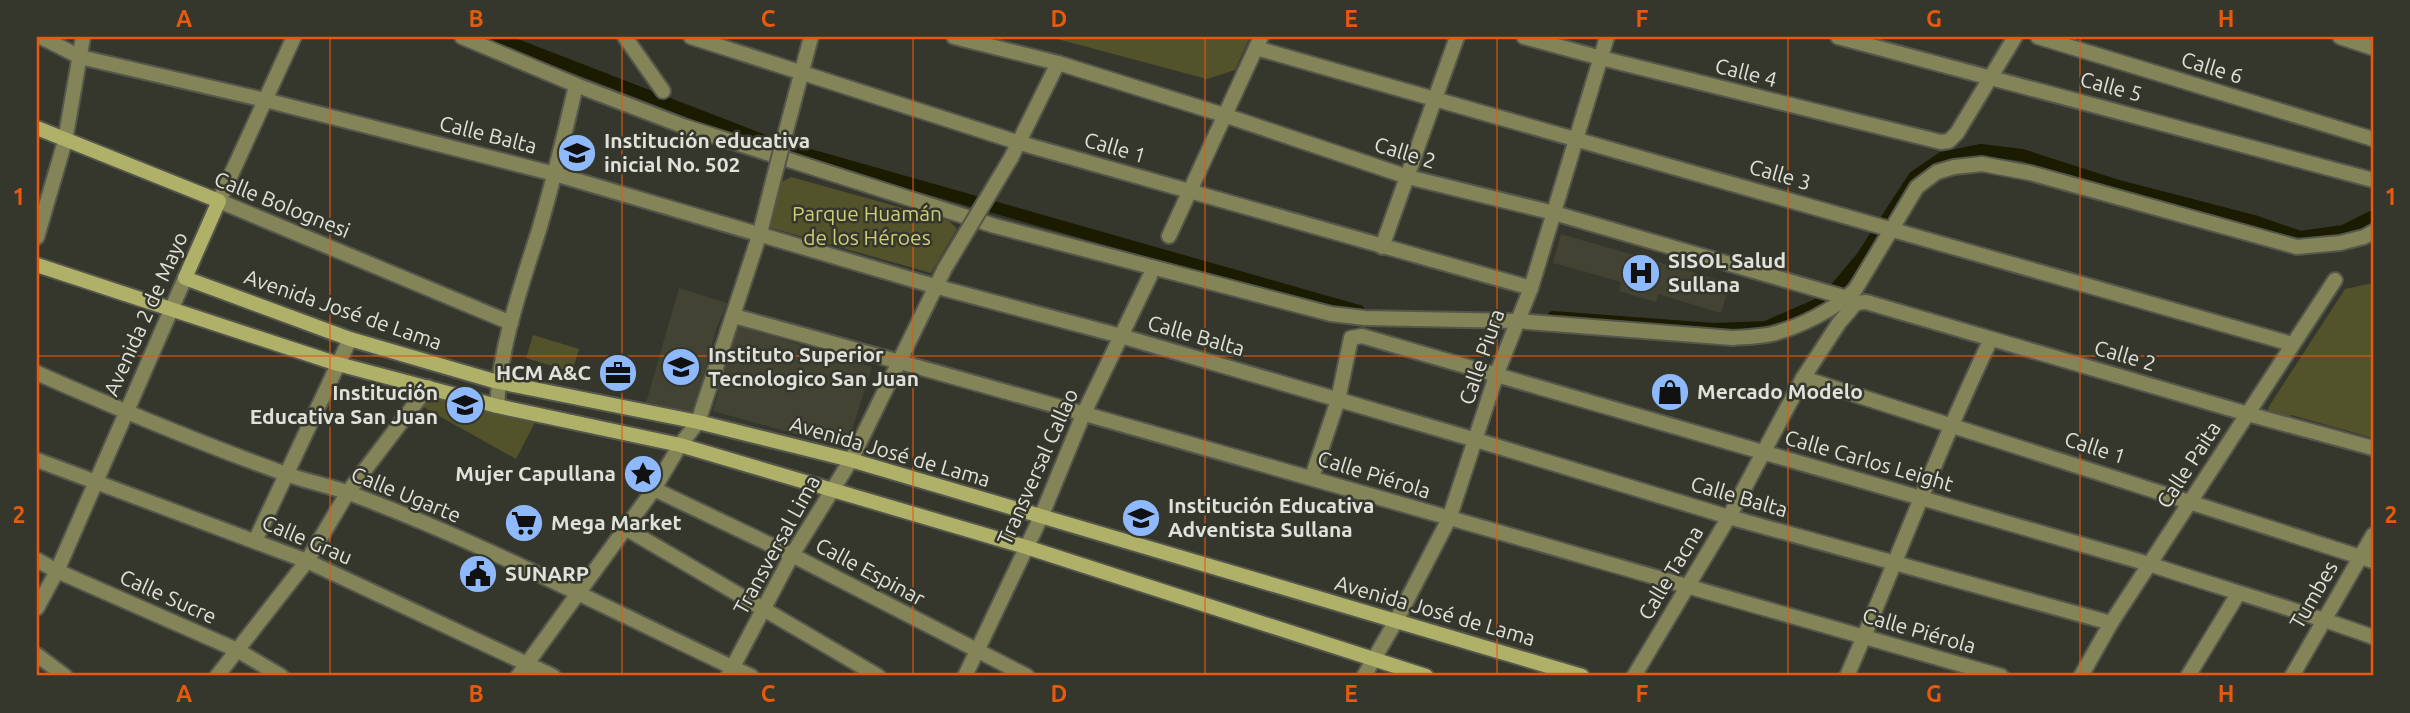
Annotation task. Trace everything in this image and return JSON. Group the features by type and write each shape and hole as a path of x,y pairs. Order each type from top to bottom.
{"main road":[{"name":"Calle Bolognesi","path":"37,128 65,142 219,201"},
{"name":"Avenida 2 de Mayo","path":"185,278 219,201"},
{"path":"37,265 338,364 498,406 680,445 1026,547 1426,676"},
{"name":"Avenida José de Lama","path":"185,278 350,339 498,382 698,422 851,460 1582,676"}],"street":[{"name":"Calle Balta","path":"41,37 80,57 265,100 555,174 934,286 1121,336 1729,517 2111,623"},
{"path":"37,237 65,142 83,37"},
{"name":"Avenida 2 de Mayo","path":"219,201 294,37"},
{"path":"462,37 683,126 995,226 1318,310 1365,318 1516,321 1733,338 1768,335 1785,330 1847,298 1870,268 1917,187 1937,172 1982,164 2102,191 2297,247 2340,243 2373,232"},
{"path":"625,37 663,91"},
{"name":"Calle 1","path":"691,37 1020,143 1531,288"},
{"path":"518,676 654,489 680,445 698,422 760,233 811,37"},
{"name":"Calle 2","path":"954,37 1058,63 1408,177 1553,213 1847,298"},
{"path":"1382,247 1457,37"},
{"name":"Calle 4","path":"1524,37 1930,141 1949,141 1991,77"},
{"name":"Calle Piura","path":"1364,676 1449,519 1497,373 1531,288 1606,37"},
{"name":"Calle 5","path":"1838,37 2373,180"},
{"path":"1991,77 2015,37"},
{"name":"Calle 6","path":"2038,37 2373,139"},
{"path":"2340,37 2373,48"},
{"path":"1169,236 1259,42"},
{"name":"Calle 3","path":"1259,42 1436,99 2292,344"},
{"name":"Transversal Lima","path":"731,672 792,555 851,460 934,286 1020,143 1058,63"},
{"path":"498,406 498,382 511,323 555,174 576,85"},
{"name":"Calle Bolognesi","path":"219,201 511,323"},
{"name":"Transversal Callao","path":"965,676 1041,517 1083,415 1150,276"},
{"name":"Avenida 2 de Mayo","path":"37,608 57,571 185,278"},
{"name":"Calle Paita","path":"2081,676 2111,623 2335,280"},
{"name":"Calle 2","path":"1866,302 2248,414 2373,447"},
{"name":"Calle Tacna","path":"1633,676 1729,517 1803,377 1850,309 1856,303 1866,302"},
{"name":"Calle Piérola","path":"734,316 1312,477 1687,588 2001,676"},
{"name":"Calle Carlos Leight","path":"1338,400 1351,338 1362,336 2149,564 2373,636"},
{"path":"255,541 350,339"},
{"path":"1847,676 1896,563 1951,423 1991,339"},
{"name":"Calle Ugarte","path":"37,373 125,412 286,475 348,492 458,538 579,592 731,672 751,676"},
{"name":"Calle 1","path":"1803,377 2367,558"},
{"path":"217,676 307,561 348,492 428,387"},
{"path":"1312,477 1338,400"},
{"name":"Calle Grau","path":"37,460 307,561 553,676"},
{"name":"Calle Espinar","path":"654,489 792,555 1027,676"},
{"path":"625,528 878,676"},
{"name":"Tumbes","path":"2292,676 2325,619 2367,558 2373,535"},
{"name":"Calle Sucre","path":"37,560 237,650 281,676"},
{"path":"2188,676 2238,594"},
{"path":"37,654 65,676"}],"shaded area":[{"name":"SISOL Salud Sullana","path":"1561,234 1730,283 1721,313 1658,294 1656,302 1619,291 1621,282 1553,263"},
{"name":"Instituto Superior Tecnologico San Juan","path":"679,288 727,303 716,330 693,414 646,403"},
{"path":"736,325 872,367 846,448 713,411"}],"green space":[{"path":"1050,37 1250,37 1235,70 1207,79"},
{"name":"Parque Huamán de los Héroes","path":"791,177 949,221 957,229 931,273 768,227 780,183"},
{"path":"2373,283 2373,438 2291,415 2282,419 2272,416 2268,408 2345,289"},
{"path":"533,335 579,349 572,372 526,358"},
{"path":"428,387 535,422 516,459 418,404"}],"waterway":[{"path":"496,37 775,145 1359,311"},
{"path":"1553,317 1714,329 1766,327 1825,301 1862,257 1914,177 1942,158 1981,150 2022,155 2115,185 2254,221 2300,237 2343,231 2373,216"}],"place":[{"name":"Institución educativa inicial No. 502","path":"577,153"},
{"name":"SISOL Salud Sullana","path":"1641,273"},
{"name":"Instituto Superior Tecnologico San Juan","path":"681,367"},
{"name":"HCM A&C","path":"618,373"},
{"name":"Mercado Modelo","path":"1670,392"},
{"name":"Institución Educativa San Juan","path":"465,405"},
{"name":"Mujer Capullana","path":"643,474"},
{"name":"Institución Educativa Adventista Sullana","path":"1141,518"},
{"name":"Mega Market","path":"524,523"},
{"name":"SUNARP","path":"478,574"}]}
